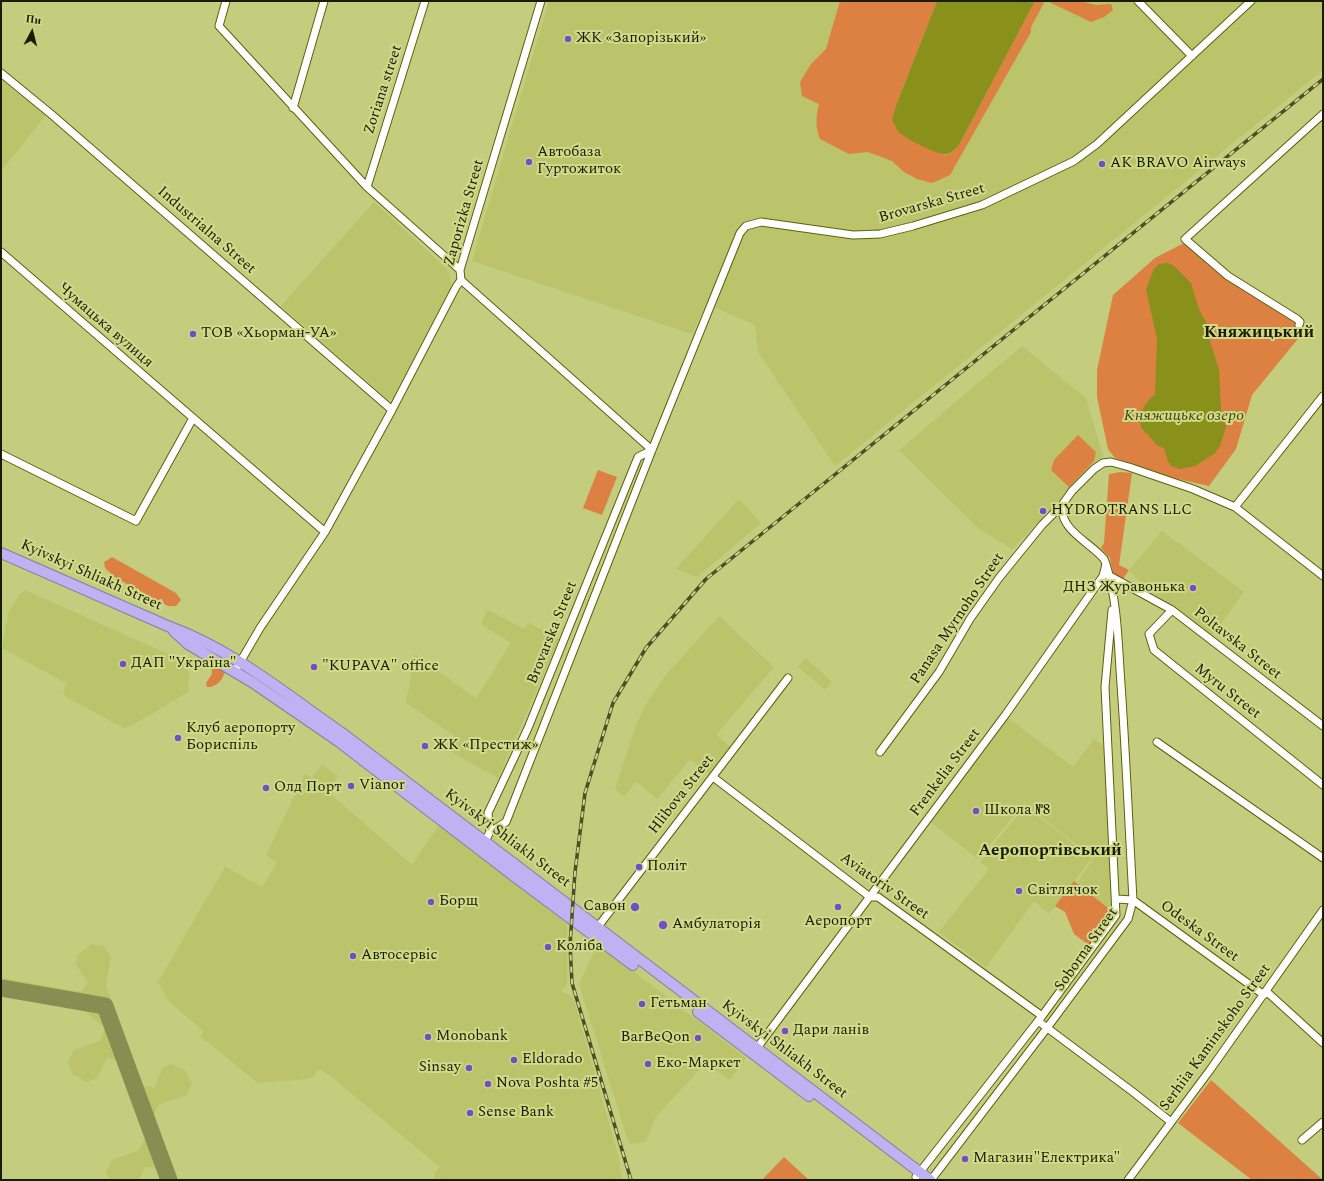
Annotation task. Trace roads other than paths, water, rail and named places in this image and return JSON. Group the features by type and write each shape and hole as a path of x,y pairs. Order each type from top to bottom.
{"highway":[{"name":"Kyivskyi Shliakh Street","path":"1,553 196,637 338,741 479,850 755,1051"},
{"name":"Kyivskyi Shliakh Street","path":"238,667 342,733 488,836 597,928 755,1051 919,1176 930,1180"}],"street":[{"path":"226,1 219,26 367,187 460,270"},
{"path":"293,108 324,1"},
{"name":"Zoriana street","path":"367,187 426,1"},
{"name":"Zaporizka Street","path":"541,1 460,270 461,280 652,450"},
{"path":"1138,1 1192,56"},
{"name":"Brovarska Street","path":"479,850 488,836 506,822 652,450 734,247 740,233 746,226 761,222 853,235 880,234 982,205 1074,161 1097,144 1251,1"},
{"name":"Industrialna Street","path":"1,73 51,114 392,410"},
{"path":"1299,325 1300,322 1297,319 1218,268 1185,239 1323,114"},
{"name":"Чумацька вулиця","path":"1,252 326,532"},
{"path":"238,667 260,628 326,532 392,410 452,293 461,280"},
{"path":"1235,507 1323,396"},
{"path":"1,454 136,521 194,418"},
{"name":"Brovarska Street","path":"488,836 488,813 528,728 638,457 652,450"},
{"name":"Panasa Myrnoho Street","path":"880,752 939,672 970,619 999,578 1042,525 1062,505 1067,497 1094,469 1103,463 1111,462 1193,490 1235,507 1323,576"},
{"path":"1062,505 1062,513 1065,523 1099,553 1106,564"},
{"name":"Soborna Street","path":"930,1180 1128,920 1132,900 1126,765 1113,594 1106,564"},
{"name":"Frenkelia Street","path":"755,1051 1010,710 1100,582 1105,571 1106,564"},
{"name":"Poltavska Street","path":"1110,576 1172,610 1323,726"},
{"name":"Soborna Street","path":"919,1176 1040,1019 1116,915 1105,687 1113,594"},
{"name":"Myru Street","path":"1172,610 1149,634 1154,650 1323,785"},
{"name":"Hlibova Street","path":"597,928 630,882 713,777 788,678"},
{"path":"1157,742 1323,858"},
{"name":"Aviatoriv Street","path":"713,777 870,897 878,897 1040,1019 1047,1028 1134,1092 1171,1122"},
{"path":"1116,899 1132,900"},
{"name":"Odeska Street","path":"1132,900 1265,993 1323,1042"},
{"name":"Serhiia Kaminskoho Street","path":"1128,1180 1265,993 1323,910"},
{"path":"1302,1140 1323,1122"}],"water":[{"path":"937,1 1035,1 959,145 952,152 946,154 929,149 906,138 898,131 892,120 897,103"},
{"name":"Княжицьке озеро","path":"1167,263 1173,265 1191,283 1199,309 1209,328 1210,341 1219,370 1221,411 1226,427 1220,446 1214,454 1195,466 1180,469 1171,466 1164,448 1156,444 1144,431 1140,420 1142,410 1155,394 1157,339 1146,289 1154,269 1159,264"}],"railway":[{"path":"631,1180 572,983 570,945 575,872 585,793 613,703 646,648 706,579 1323,79"}],"place":[{"name":"ЖК «Запорізький»","path":"568,39"},
{"name":"Автобаза Гуртожиток","path":"529,162"},
{"name":"АК BRAVO Airways","path":"1102,164"},
{"name":"ТОВ «Хьорман-УА»","path":"193,334"},
{"name":"HYDROTRANS LLC","path":"1043,511"},
{"name":"ДНЗ Журавонька","path":"1193,588"},
{"name":"ДАП \"Україна\"","path":"123,664"},
{"name":"\"KUPAVA\" office","path":"314,667"},
{"name":"Клуб аеропорту Бориспіль","path":"178,738"},
{"name":"ЖК «Престиж»","path":"425,746"},
{"name":"Vianor","path":"351,786"},
{"name":"Олд Порт","path":"266,788"},
{"name":"Школа №8","path":"976,811"},
{"name":"Політ","path":"639,867"},
{"name":"Світлячок","path":"1019,891"},
{"name":"Борщ","path":"431,902"},
{"name":"Савон","path":"635,907"},
{"name":"Аеропорт","path":"838,907"},
{"name":"Амбулаторія","path":"663,925"},
{"name":"Коліба","path":"548,947"},
{"name":"Автосервіс","path":"353,956"},
{"name":"Гетьман","path":"642,1004"},
{"name":"Дари ланів","path":"785,1031"},
{"name":"Monobank","path":"428,1037"},
{"name":"BarBeQon","path":"698,1038"},
{"name":"Eldorado","path":"514,1060"},
{"name":"Еко-Маркет","path":"648,1064"},
{"name":"Sinsay","path":"469,1068"},
{"name":"Nova Poshta #5","path":"488,1084"},
{"name":"Sense Bank","path":"470,1113"},
{"name":"Магазин\"Електрика\"","path":"965,1159"}],"district":[{"name":"Княжицький","path":"1259,334"},
{"name":"Аеропортівський","path":"1050,852"}]}
